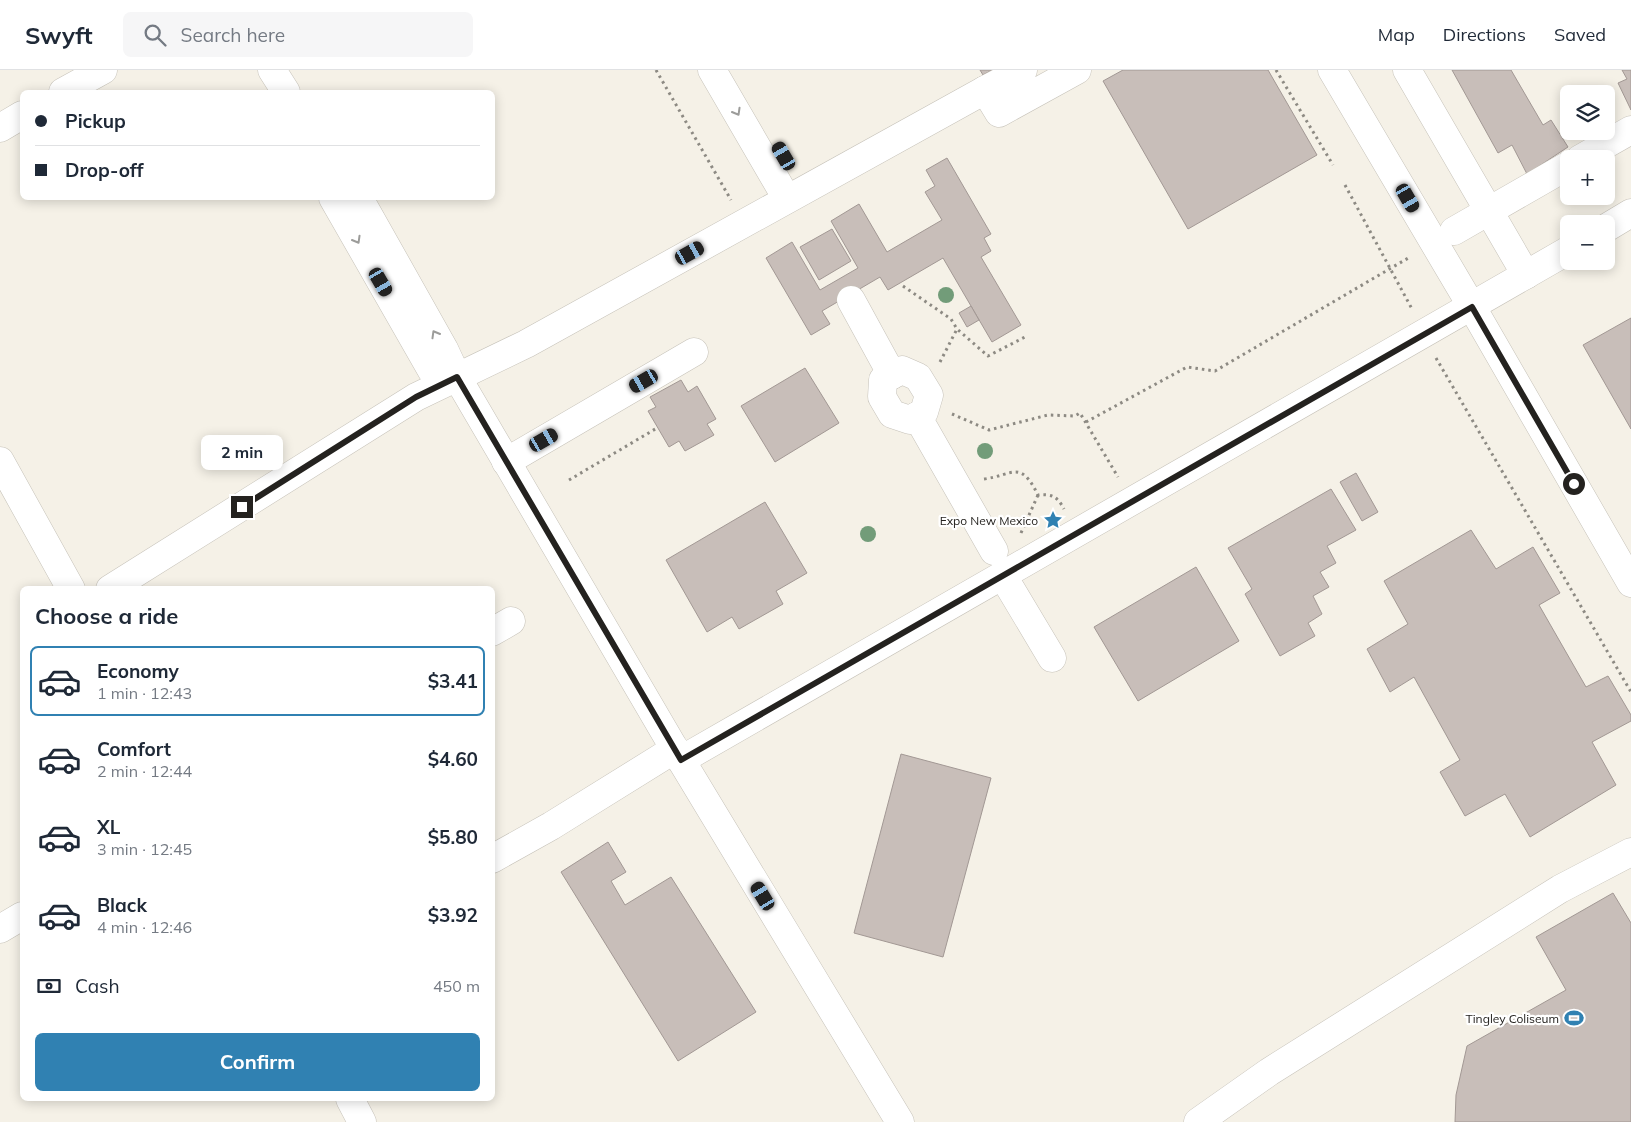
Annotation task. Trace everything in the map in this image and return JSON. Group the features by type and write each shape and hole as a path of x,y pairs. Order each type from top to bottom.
{"street":[{"path":"67,90 103,70"},
{"path":"272,70 285,90"},
{"path":"712,70 796,195"},
{"path":"734,70 796,195"},
{"path":"115,586 416,397 526,344 1023,70"},
{"path":"985,90 999,113 1077,70"},
{"path":"1332,70 1472,307 1631,583"},
{"path":"1407,70 1526,275"},
{"path":"0,128 20,116"},
{"path":"1596,150 1631,130"},
{"path":"1454,231 1560,170"},
{"path":"333,200 432,371 457,377"},
{"path":"359,200 506,462 678,755 900,1122"},
{"path":"1615,223 1631,213"},
{"path":"495,857 678,755 999,563 1079,532 1560,255"},
{"path":"851,300 892,374"},
{"path":"506,462 694,352"},
{"path":"902,370 918,377 929,394 922,410 910,420 892,414 882,397 884,380 892,374 902,370"},
{"path":"922,410 956,483 1052,658"},
{"path":"0,461 69,586"},
{"path":"1198,1122 1269,1072 1560,889 1631,852"},
{"path":"0,929 20,917"},
{"path":"351,1101 362,1122"}],"path":[{"path":"656,70 731,200 725,206"},
{"path":"1276,70 1333,165"},
{"path":"1345,185 1412,310"},
{"path":"1086,422 1187,367 1215,371 1412,256"},
{"path":"904,286 951,320 957,329 988,356 1025,337"},
{"path":"1436,358 1631,692"},
{"path":"922,410 989,430 1048,415 1075,416 1080,413 1132,502"},
{"path":"570,480 658,428"},
{"path":"956,483 990,478 1012,472 1022,473 1030,479 1038,495 1051,494 1060,500 1079,532"}],"building":[{"path":"980,70 992,70 983,75"},
{"path":"1123,70 1268,70 1317,155 1188,229 1103,81"},
{"path":"1452,70 1511,70 1543,125 1551,120 1560,134 1560,140 1564,140 1568,147 1560,150 1560,152 1527,174 1512,145 1498,153"},
{"path":"1622,70 1631,70 1631,110 1618,83 1627,79"},
{"path":"947,158 991,234 984,238 991,251 981,257 1021,325 992,342 943,258 888,290 880,277 822,311 830,324 811,335 766,258 792,242 820,290 858,268 831,221 859,204 887,252 942,220 925,192 935,186 926,170"},
{"path":"832,229 851,261 819,280 800,247"},
{"path":"971,306 979,320 967,327 959,313"},
{"path":"1631,318 1631,429 1583,345"},
{"path":"805,368 839,423 775,462 741,406"},
{"path":"681,380 688,392 697,386 716,419 707,424 714,435 685,451 679,441 669,447 648,411 656,407 650,397"},
{"path":"1356,473 1378,512 1362,521 1340,482"},
{"path":"1331,489 1356,530 1327,546 1336,563 1320,572 1329,587 1313,596 1322,614 1308,623 1315,636 1280,656 1245,594 1252,589 1228,548"},
{"path":"765,502 807,573 776,591 783,604 739,629 732,617 707,632 666,560"},
{"path":"1471,530 1496,569 1533,547 1560,593 1539,605 1586,687 1608,676 1631,715 1631,721 1592,742 1616,785 1530,837 1505,794 1465,816 1440,772 1460,760 1414,677 1390,692 1367,649 1408,624 1384,581"},
{"path":"1196,567 1239,641 1138,701 1094,627"},
{"path":"901,754 991,778 943,957 854,933"},
{"path":"608,842 626,872 611,881 625,905 671,877 756,1012 678,1061 561,872"},
{"name":"Tingley Coliseum","path":"1613,893 1631,923 1631,1122 1455,1122 1456,1095 1467,1046 1566,990 1536,937"}],"place":[{"name":"Expo New Mexico","path":"1053,520"},
{"name":"Tingley Coliseum","path":"1574,1018"}],"route":[{"path":"242,507 416,397 457,377 681,760 1472,307 1574,484"}]}
